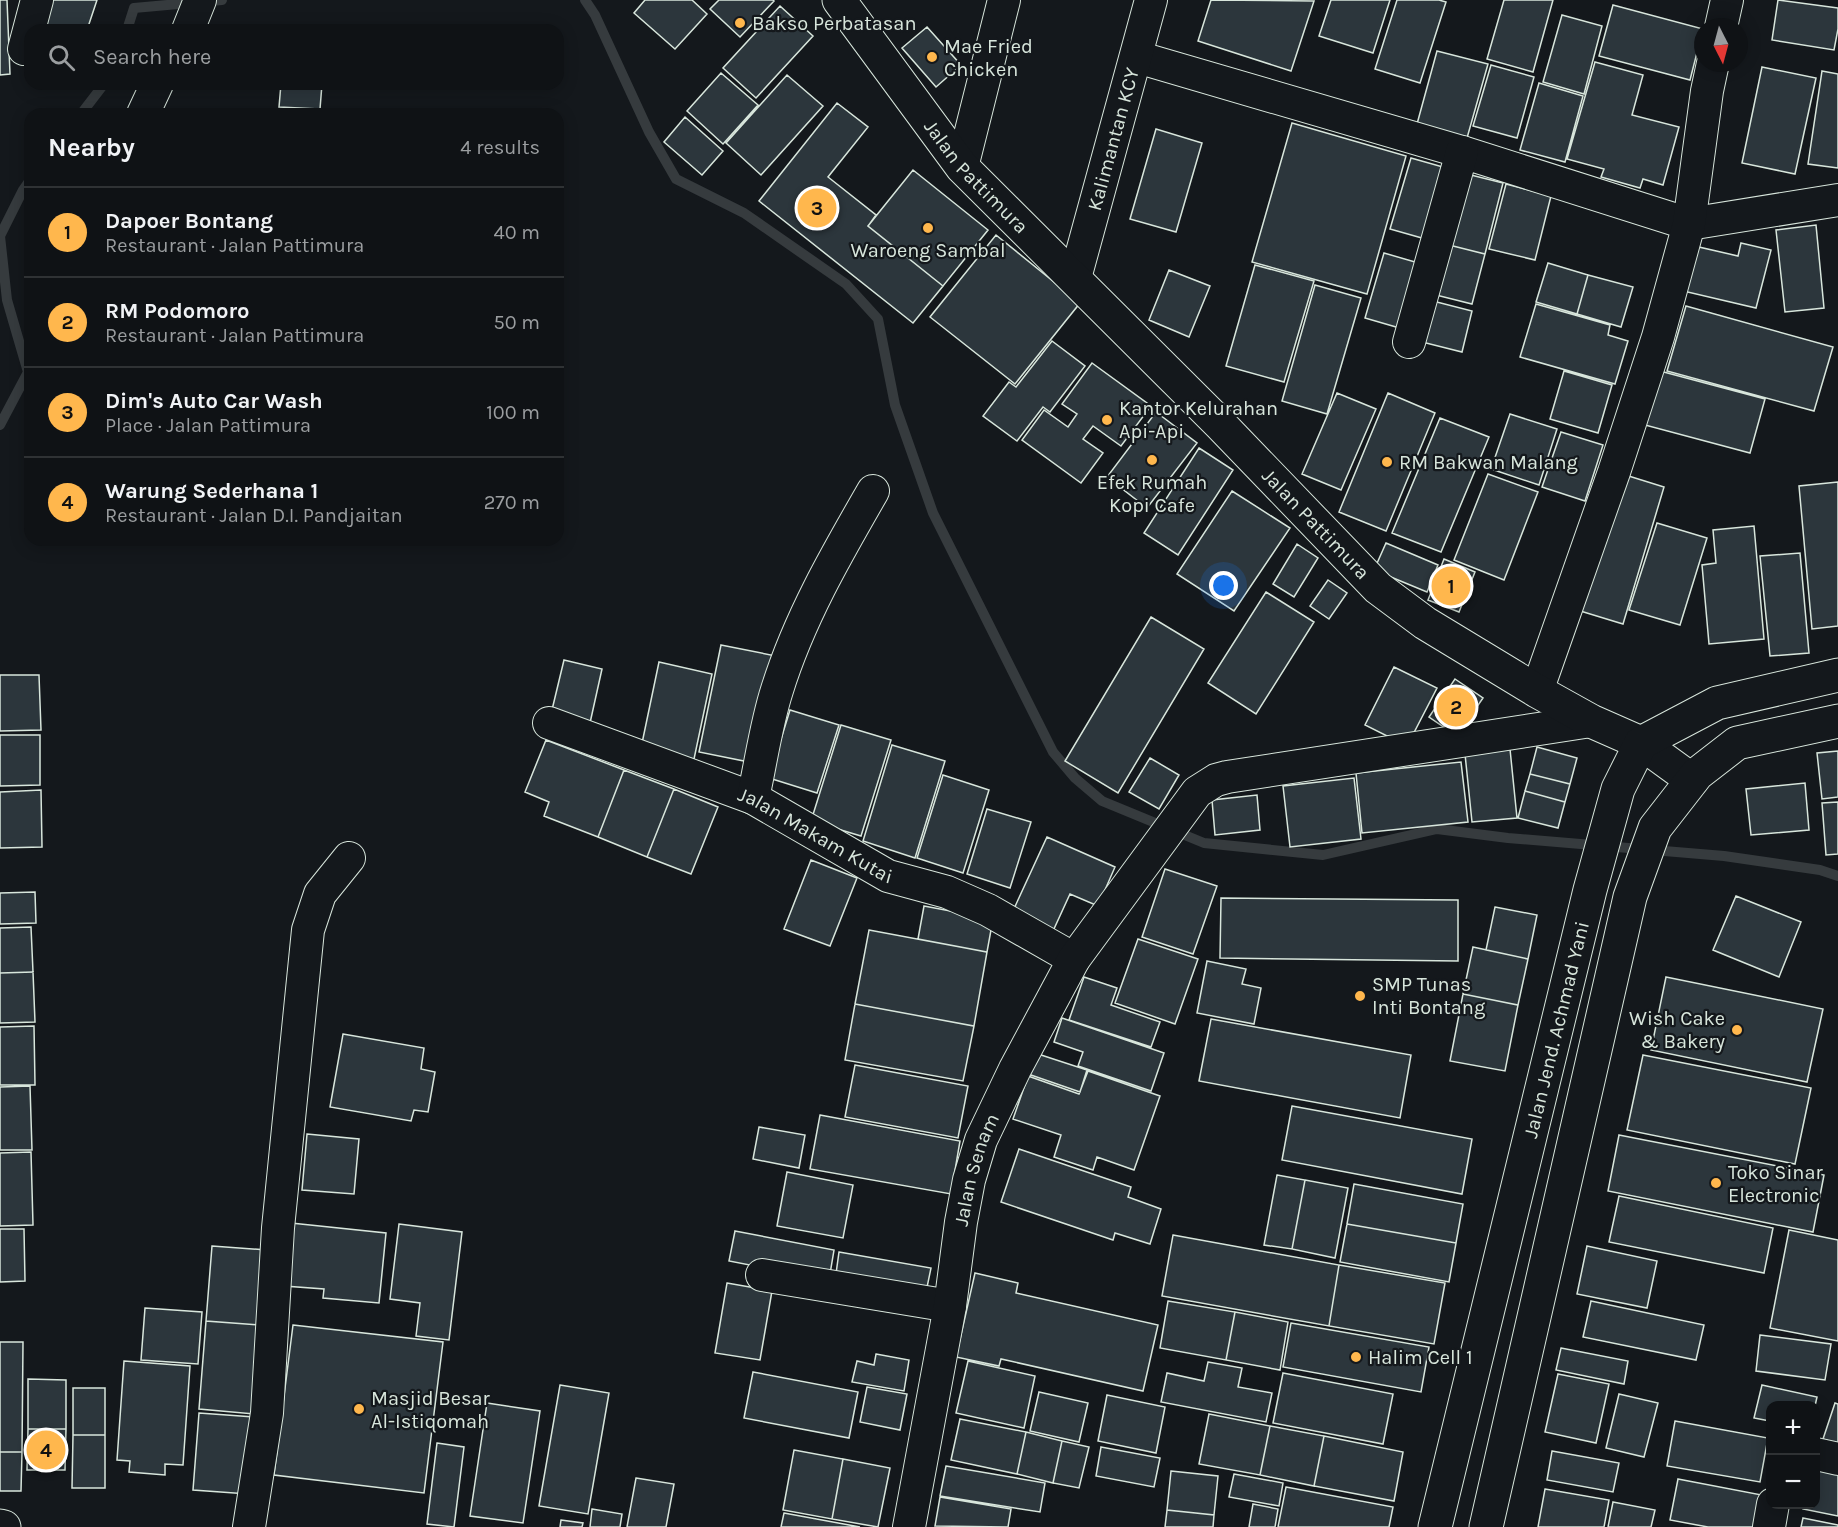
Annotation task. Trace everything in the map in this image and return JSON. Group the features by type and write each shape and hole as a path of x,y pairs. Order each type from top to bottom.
{"street":[{"path":"31,24 37,0"},
{"path":"190,24 200,0"},
{"name":"Jalan Pattimura","path":"839,0 962,167 1220,424 1378,588 1425,623 1537,691 1591,721 1641,743 1692,780"},
{"path":"962,167 1004,0"},
{"name":"Kalimantan KCY","path":"1075,278 1151,0"},
{"path":"1723,18 1727,0"},
{"path":"1137,57 1462,152 1689,224 1838,200"},
{"path":"1537,691 1622,450 1658,337 1689,224 1711,72"},
{"path":"146,108 154,90"},
{"path":"1409,342 1462,152"},
{"path":"753,798 777,691 800,629 829,568 873,491"},
{"path":"1641,743 1717,703 1838,675"},
{"name":"Jalan Senam","path":"909,1527 950,1306 961,1222 969,1180 981,1140 1074,959 1197,792 1216,780 1227,777 1591,721"},
{"name":"Jalan Jend. Achmad Yani","path":"1486,1527 1630,897 1655,828 1697,774 1737,743 1838,721"},
{"name":"Jalan Makam Kutai","path":"549,723 753,798 888,876 947,892 988,910 1074,959"},
{"name":"Jalan Jend. Achmad Yani","path":"1436,1527 1590,890 1618,789 1641,743"},
{"path":"249,1527 267,1413 278,1228 308,930 320,894 349,858"},
{"path":"762,1275 950,1306"},
{"path":"1820,1455 1838,1459"},
{"path":"1769,1527 1772,1509"}],"building":[{"path":"0,0 7,0 10,74 0,75"},
{"path":"50,0 97,0 89,24 42,24"},
{"path":"645,0 692,0 707,14 675,49 634,13"},
{"name":"Bakso Perbatasan","path":"719,0 774,1 740,37 710,9"},
{"path":"1211,0 1314,1 1291,71 1198,41"},
{"path":"1331,0 1390,0 1373,53 1319,36"},
{"path":"1397,0 1446,2 1420,83 1375,69"},
{"path":"1504,0 1553,0 1533,72 1487,59"},
{"path":"1778,0 1838,8 1838,29 1834,50 1772,40"},
{"path":"1613,5 1694,27 1694,64 1690,80 1599,56"},
{"path":"780,6 813,36 756,98 723,68"},
{"path":"1562,15 1602,26 1584,94 1543,82"},
{"name":"Mae Fried Chicken","path":"927,27 961,65 936,87 902,48"},
{"path":"1437,51 1488,64 1467,138 1417,124"},
{"path":"1595,62 1643,75 1632,115 1679,127 1663,185 1643,179 1640,188 1601,177 1604,169 1567,159"},
{"path":"1491,65 1534,77 1517,138 1473,126"},
{"path":"1762,67 1816,78 1795,174 1742,163"},
{"path":"1822,71 1838,74 1838,168 1808,164"},
{"path":"721,73 758,105 723,144 687,111"},
{"path":"787,75 823,106 761,175 726,143"},
{"path":"1539,83 1583,96 1565,162 1520,150"},
{"path":"280,90 322,90 320,108 279,107"},
{"path":"837,103 868,127 828,177 876,215 868,226 943,286 913,323 759,201"},
{"path":"685,117 723,151 702,175 664,142"},
{"path":"1292,123 1406,156 1367,294 1252,262"},
{"path":"1156,129 1202,143 1176,232 1130,219"},
{"path":"1411,158 1450,169 1429,240 1390,229"},
{"name":"Waroeng Sambal","path":"913,170 988,230 943,286 868,226"},
{"path":"1463,173 1503,183 1485,254 1445,244"},
{"path":"1506,184 1551,196 1535,260 1489,249"},
{"path":"1816,225 1824,308 1785,312 1776,230"},
{"path":"996,235 1080,303 1015,384 930,317"},
{"path":"1741,243 1771,250 1756,308 1679,290 1690,245 1738,256"},
{"path":"1445,244 1485,254 1472,304 1432,294"},
{"path":"1384,253 1422,264 1403,329 1365,318"},
{"path":"1548,263 1588,275 1577,314 1536,302"},
{"path":"1255,265 1314,281 1284,382 1226,366"},
{"path":"1169,270 1210,286 1189,337 1149,320"},
{"path":"1588,275 1633,287 1621,327 1577,314"},
{"path":"1315,285 1361,298 1327,414 1282,401"},
{"path":"1429,300 1472,311 1462,352 1418,341"},
{"path":"1536,304 1610,325 1608,335 1628,341 1615,384 1520,357"},
{"path":"1686,306 1833,347 1814,411 1667,371"},
{"path":"1052,341 1085,366 1050,412 1043,407 1017,441 983,416 1009,382 1016,387"},
{"name":"Kantor Kelurahan Api-Api","path":"1092,363 1151,406 1121,446 1093,426 1083,439 1103,453 1081,483 1022,440 1044,410 1068,427 1077,414 1062,404"},
{"path":"1564,371 1612,385 1598,433 1550,419"},
{"path":"1660,371 1765,399 1750,453 1645,425"},
{"path":"1337,393 1376,409 1341,490 1302,474"},
{"name":"RM Bakwan Malang","path":"1388,393 1435,413 1386,531 1339,512"},
{"name":"Efek Rumah Kopi Cafe","path":"1156,412 1197,443 1147,508 1107,477"},
{"path":"1510,414 1557,429 1539,485 1491,469"},
{"path":"1440,418 1489,437 1441,552 1392,533"},
{"path":"1561,432 1603,445 1585,501 1542,487"},
{"path":"1199,448 1233,470 1178,555 1144,533"},
{"path":"1619,473 1664,487 1623,624 1577,610"},
{"path":"1488,474 1538,492 1504,580 1454,560"},
{"path":"1838,482 1838,626 1812,629 1799,486"},
{"path":"1232,491 1290,528 1234,611 1177,574"},
{"path":"1657,523 1707,538 1680,625 1629,610"},
{"path":"1754,526 1764,639 1709,644 1702,565 1716,563 1713,530"},
{"path":"1386,543 1438,565 1427,592 1374,570"},
{"path":"1297,544 1318,558 1294,597 1273,584"},
{"path":"1800,553 1809,653 1770,656 1760,556"},
{"path":"1444,559 1475,572 1459,612 1428,600"},
{"path":"1328,580 1347,593 1329,619 1310,606"},
{"path":"1266,592 1314,622 1256,714 1208,683"},
{"path":"1151,617 1204,649 1118,793 1065,761"},
{"path":"721,645 776,656 754,763 699,752"},
{"path":"564,660 602,669 590,723 551,714"},
{"path":"659,662 712,674 694,759 641,748"},
{"path":"1394,667 1437,688 1407,746 1365,725"},
{"path":"0,675 39,675 41,730 0,731"},
{"path":"1455,679 1483,698 1457,736 1429,717"},
{"path":"790,710 839,725 817,793 769,778"},
{"path":"841,725 891,740 861,836 811,821"},
{"path":"0,735 40,735 40,785 0,786"},
{"path":"546,740 624,770 598,837 544,816 549,802 525,792"},
{"path":"892,745 945,761 915,858 863,841"},
{"path":"1537,747 1577,758 1570,784 1530,774"},
{"path":"1510,749 1517,818 1472,822 1465,754"},
{"path":"1838,751 1838,797 1822,799 1817,753"},
{"path":"1150,758 1179,775 1159,809 1129,792"},
{"path":"1461,762 1468,822 1362,833 1356,773"},
{"path":"624,770 674,789 647,857 598,837"},
{"path":"1530,774 1570,784 1565,802 1525,791"},
{"path":"943,775 989,790 963,873 917,858"},
{"path":"1354,778 1361,839 1290,847 1283,786"},
{"path":"1805,783 1809,830 1751,835 1746,789"},
{"path":"674,789 718,807 691,874 647,857"},
{"path":"41,790 42,847 0,848 0,792"},
{"path":"1525,791 1565,802 1558,828 1518,818"},
{"path":"1257,795 1260,830 1215,835 1212,800"},
{"path":"1838,802 1838,854 1826,855 1822,803"},
{"path":"987,809 1031,822 1010,888 967,874"},
{"path":"1047,837 1115,867 1098,906 1070,894 1053,931 1012,913"},
{"path":"811,860 857,878 830,946 784,929"},
{"path":"1165,869 1217,886 1193,954 1142,937"},
{"path":"35,892 36,923 0,924 0,893"},
{"path":"1736,896 1801,922 1779,977 1713,950"},
{"path":"1221,898 1458,900 1458,961 1220,958"},
{"path":"924,906 993,919 987,952 918,939"},
{"path":"1495,907 1537,915 1528,959 1486,950"},
{"path":"31,927 33,972 0,973 0,928"},
{"path":"869,930 987,952 974,1026 855,1004"},
{"path":"1138,939 1198,959 1175,1024 1115,1003"},
{"path":"1473,947 1528,959 1518,1005 1463,994"},
{"path":"1207,961 1246,969 1242,984 1261,988 1254,1024 1197,1013"},
{"path":"33,972 35,1022 0,1023 0,973"},
{"path":"1084,977 1117,988 1111,1005 1160,1022 1151,1047 1069,1020"},
{"name":"Wish Cake & Bakery","path":"1666,977 1823,1009 1807,1082 1651,1050"},
{"path":"1463,994 1518,1005 1505,1071 1450,1061"},
{"path":"855,1004 974,1026 963,1081 845,1060"},
{"path":"1062,1018 1164,1053 1151,1091 1078,1066 1083,1052 1054,1042"},
{"path":"1211,1019 1411,1055 1400,1118 1199,1081"},
{"path":"34,1026 35,1085 0,1085 0,1027"},
{"path":"343,1034 424,1048 421,1069 435,1072 428,1112 414,1110 411,1121 330,1107"},
{"path":"1035,1053 1087,1070 1080,1092 1028,1074"},
{"path":"1643,1055 1811,1088 1795,1164 1627,1130"},
{"path":"855,1065 968,1086 958,1138 845,1117"},
{"path":"1088,1071 1160,1096 1134,1170 1097,1157 1093,1170 1054,1157 1061,1135 1013,1119 1028,1076 1079,1094"},
{"path":"30,1086 32,1150 0,1150 0,1087"},
{"path":"1292,1106 1472,1139 1462,1194 1282,1160"},
{"path":"820,1115 960,1141 951,1194 810,1169"},
{"path":"759,1127 805,1135 799,1168 753,1159"},
{"path":"307,1134 359,1139 354,1194 302,1190"},
{"name":"Toko Sinar Electronic","path":"1619,1135 1824,1175 1813,1232 1608,1191"},
{"path":"1019,1149 1131,1187 1128,1197 1161,1209 1150,1244 1115,1233 1113,1240 1001,1202"},
{"path":"31,1152 33,1225 0,1226 0,1153"},
{"path":"787,1172 853,1185 843,1238 777,1226"},
{"path":"1277,1175 1305,1180 1292,1249 1264,1245"},
{"path":"1305,1180 1348,1188 1335,1258 1292,1249"},
{"path":"1354,1184 1463,1204 1456,1243 1347,1224"},
{"path":"1619,1196 1773,1228 1764,1273 1609,1242"},
{"path":"291,1223 386,1233 379,1303 323,1298 324,1289 284,1286"},
{"path":"399,1224 462,1232 449,1340 416,1336 420,1303 390,1299"},
{"path":"1347,1224 1456,1243 1449,1282 1340,1262"},
{"path":"0,1229 24,1229 25,1281 0,1282"},
{"path":"1789,1230 1838,1240 1838,1341 1770,1328"},
{"path":"735,1231 834,1250 829,1280 729,1261"},
{"path":"1173,1235 1339,1265 1329,1326 1162,1296"},
{"path":"212,1246 267,1250 261,1325 206,1321"},
{"path":"1587,1246 1657,1261 1647,1308 1577,1294"},
{"path":"839,1252 931,1268 925,1297 835,1281"},
{"path":"1339,1265 1445,1283 1434,1344 1329,1326"},
{"path":"975,1273 1018,1283 1016,1293 1158,1325 1143,1391 1001,1359 999,1366 956,1357"},
{"path":"727,1283 772,1291 760,1360 715,1353"},
{"path":"1168,1301 1235,1312 1226,1360 1160,1348"},
{"path":"1591,1301 1704,1325 1696,1360 1583,1337"},
{"path":"145,1308 202,1312 198,1364 141,1360"},
{"path":"1235,1312 1288,1322 1280,1370 1226,1360"},
{"path":"206,1321 261,1325 254,1414 199,1409"},
{"name":"Halim Cell 1","path":"1291,1323 1429,1347 1421,1392 1283,1367"},
{"name":"Masjid Besar Al-Istiqomah","path":"293,1325 443,1342 424,1493 274,1475"},
{"path":"1760,1335 1831,1344 1825,1380 1756,1371"},
{"path":"0,1342 23,1342 22,1452 0,1452"},
{"path":"1561,1348 1628,1361 1624,1384 1556,1370"},
{"path":"876,1354 909,1360 904,1391 852,1382 857,1361 874,1365"},
{"path":"124,1361 190,1366 183,1465 165,1464 165,1475 129,1472 130,1461 117,1460"},
{"path":"968,1361 1035,1376 1024,1428 956,1413"},
{"path":"1208,1362 1242,1368 1238,1387 1272,1393 1266,1422 1161,1402 1167,1373 1204,1381"},
{"path":"753,1372 858,1392 849,1438 744,1418"},
{"path":"1283,1373 1393,1394 1383,1444 1273,1423"},
{"path":"1558,1374 1609,1384 1596,1443 1545,1432"},
{"path":"28,1379 66,1380 66,1429 28,1429"},
{"path":"560,1385 609,1393 588,1514 539,1506"},
{"path":"1762,1385 1817,1397 1816,1401 1766,1401 1766,1420 1754,1418"},
{"path":"867,1387 907,1394 900,1430 860,1422"},
{"path":"73,1388 105,1388 105,1435 73,1435"},
{"path":"1039,1392 1088,1403 1079,1442 1030,1431"},
{"path":"1619,1394 1658,1403 1644,1457 1606,1448"},
{"path":"1107,1395 1165,1407 1156,1453 1098,1441"},
{"path":"487,1403 540,1411 523,1523 470,1516"},
{"path":"1835,1403 1838,1404 1838,1444 1823,1439"},
{"path":"199,1413 254,1417 248,1494 193,1490"},
{"path":"1209,1414 1270,1426 1260,1475 1199,1464"},
{"path":"960,1419 1026,1432 1017,1474 951,1460"},
{"path":"1675,1421 1766,1438 1760,1482 1667,1466"},
{"path":"1270,1426 1324,1436 1314,1486 1260,1475"},
{"path":"28,1429 66,1429 65,1470 27,1470"},
{"path":"1026,1432 1062,1441 1053,1483 1017,1474"},
{"path":"73,1435 105,1435 105,1488 72,1488"},
{"path":"1324,1436 1403,1452 1394,1501 1314,1486"},
{"path":"1062,1441 1089,1447 1079,1488 1053,1483"},
{"path":"437,1443 464,1447 454,1527 427,1524"},
{"path":"1101,1447 1160,1458 1154,1487 1096,1476"},
{"path":"794,1450 843,1459 832,1519 783,1510"},
{"path":"1552,1451 1619,1463 1613,1492 1547,1480"},
{"path":"0,1452 22,1452 21,1491 0,1491"},
{"path":"843,1459 890,1468 878,1527 832,1519"},
{"path":"946,1466 1045,1483 1040,1512 940,1496"},
{"path":"1820,1470 1838,1473 1838,1516 1803,1509 1820,1509"},
{"path":"1171,1471 1218,1476 1214,1515 1167,1510"},
{"path":"1234,1474 1283,1483 1279,1506 1229,1497"},
{"path":"636,1478 674,1484 666,1527 627,1527"},
{"path":"1678,1479 1766,1496 1762,1527 1708,1527 1670,1520"},
{"path":"1286,1487 1393,1507 1389,1527 1278,1527"},
{"path":"1545,1489 1609,1500 1604,1527 1538,1527"},
{"path":"940,1497 1011,1509 1008,1527 935,1526"},
{"path":"1613,1502 1655,1510 1651,1527 1608,1527"},
{"path":"1253,1504 1278,1509 1275,1527 1249,1527"},
{"path":"592,1509 622,1514 620,1527 590,1527"},
{"path":"1167,1510 1214,1515 1213,1527 1165,1527"},
{"path":"784,1513 860,1527 781,1527"},
{"path":"1803,1518 1838,1525 1838,1527 1801,1527"},
{"path":"561,1520 583,1523 582,1527 560,1527"}],"waterway":[{"path":"129,24 134,8 222,0"},
{"path":"585,0 595,15 649,132 676,179 744,213 846,284 878,319 895,405 933,513 1053,752 1075,778 1102,801 1204,843 1323,855 1437,829 1508,838 1724,856 1820,870 1838,876"},
{"path":"86,108 99,90"},
{"path":"24,189 0,236 7,300 24,358"},
{"path":"0,425 24,380"}],"place":[{"name":"Bakso Perbatasan","path":"740,23"},
{"name":"Mae Fried Chicken","path":"932,57"},
{"name":"Dim's Auto Car Wash","path":"817,208"},
{"name":"Waroeng Sambal","path":"928,228"},
{"name":"Kantor Kelurahan Api-Api","path":"1107,420"},
{"name":"Efek Rumah Kopi Cafe","path":"1152,460"},
{"name":"RM Bakwan Malang","path":"1387,462"},
{"name":"Dapoer Bontang","path":"1451,586"},
{"name":"RM Podomoro","path":"1456,707"},
{"name":"SMP Tunas Inti Bontang","path":"1360,996"},
{"name":"Wish Cake & Bakery","path":"1737,1030"},
{"name":"Toko Sinar Electronic","path":"1716,1183"},
{"name":"Halim Cell 1","path":"1356,1357"},
{"name":"Masjid Besar Al-Istiqomah","path":"359,1409"},
{"name":"Warung Sederhana 1","path":"46,1450"}]}
